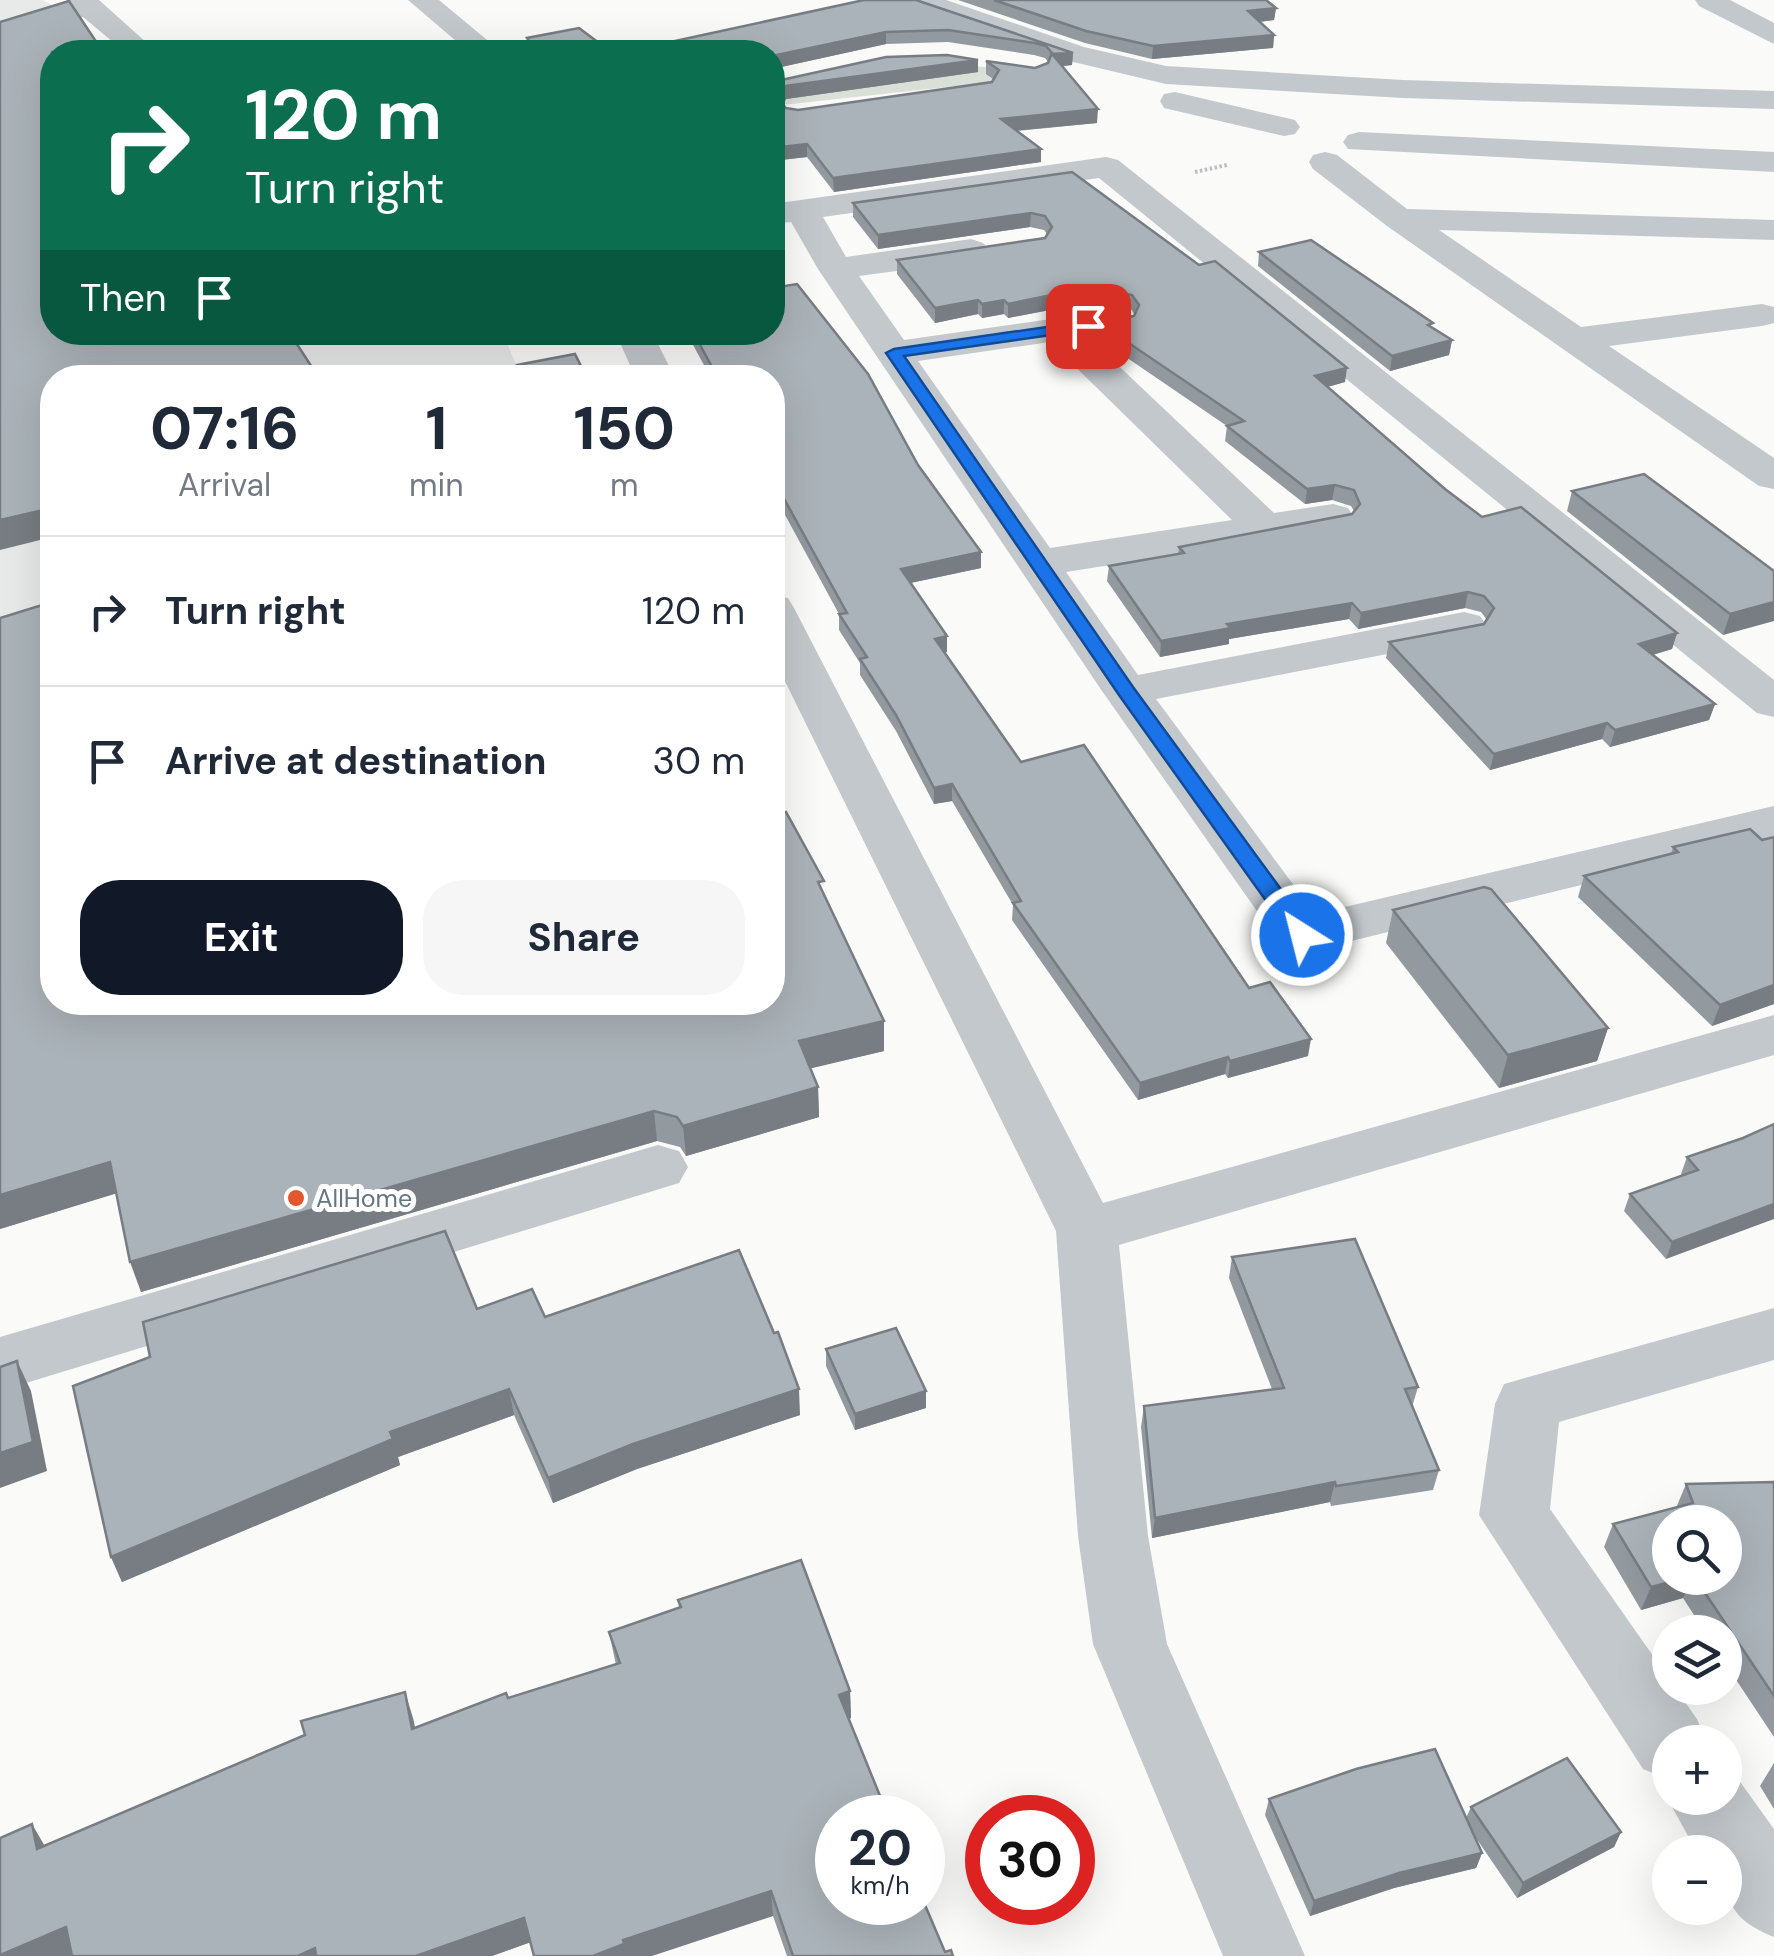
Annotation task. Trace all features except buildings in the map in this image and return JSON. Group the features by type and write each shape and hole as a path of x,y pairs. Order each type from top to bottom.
{"street":[{"path":"422,0 471,40"},
{"path":"919,0 1075,54 1166,74 1403,89 1774,100"},
{"path":"1710,0 1774,35"},
{"path":"0,34 84,3 128,40"},
{"path":"1010,63 1345,159 1358,151 1359,142 1774,162"},
{"path":"1303,145 1399,219 1769,467"},
{"path":"787,212 1106,167 1774,703"},
{"path":"787,212 836,269 1126,691 1302,935 1774,822"},
{"path":"1399,219 1774,230"},
{"path":"836,269 1012,244"},
{"path":"1576,340 1762,315"},
{"path":"894,353 1117,321"},
{"path":"1059,330 1265,528"},
{"path":"1038,563 1333,517"},
{"path":"1126,691 1464,626"},
{"path":"785,634 1087,1231 1113,1536 1130,1644 1264,1956"},
{"path":"1087,1231 1774,1035"},
{"path":"0,1364 658,1167"},
{"path":"1657,1725 1514,1515 1528,1404 1774,1334"},
{"path":"1718,1815 1774,1897"}],"path":[{"path":"1131,186 1303,145"}],"shaded area":[{"path":"0,0 43,0 73,17 59,40 40,40 40,345 508,345 516,365 40,365 40,821 0,620"},
{"path":"919,62 986,67 1002,81 785,105 785,84"}],"place":[{"name":"AllHome","path":"296,1198"}],"route":[{"path":"1088,326 894,353 1126,691 1302,935"}]}
